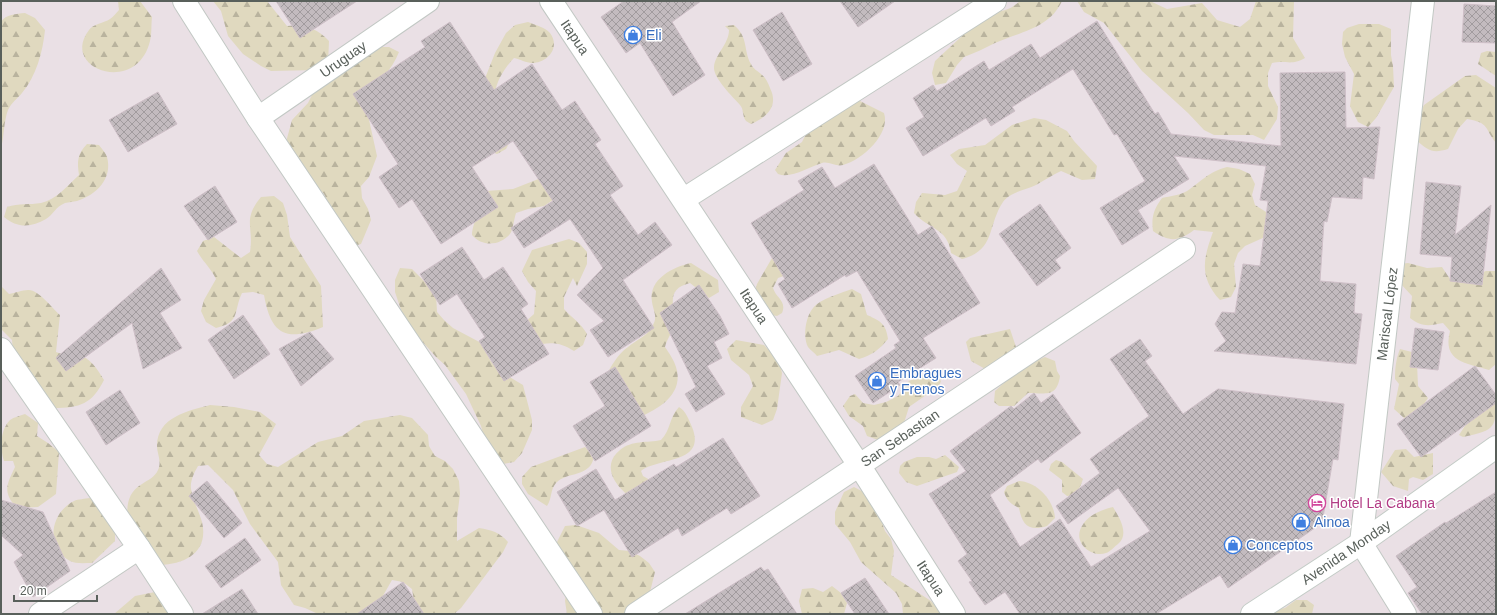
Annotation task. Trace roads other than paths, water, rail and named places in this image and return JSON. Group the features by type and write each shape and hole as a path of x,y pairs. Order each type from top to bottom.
{"street":[{"path":"184,1 258,118 591,614"},
{"name":"Uruguay","path":"258,118 428,1"},
{"name":"Itapua","path":"551,1 684,199 859,465 954,614"},
{"path":"684,199 995,1"},
{"name":"Mariscal López","path":"1361,544 1423,1"},
{"name":"San Sebastian","path":"636,614 1184,249"},
{"path":"1,349 139,548 182,614"},
{"name":"Avenida Monday","path":"1252,614 1361,544 1496,447"},
{"path":"1361,544 1405,614"},
{"path":"40,614 139,548"}],"place":[{"name":"Eli","path":"633,35"},
{"name":"Embragues y Frenos","path":"877,381"},
{"name":"Hotel La Cabana","path":"1317,503"},
{"name":"Ainoa","path":"1301,522"},
{"name":"Conceptos","path":"1233,545"}]}
